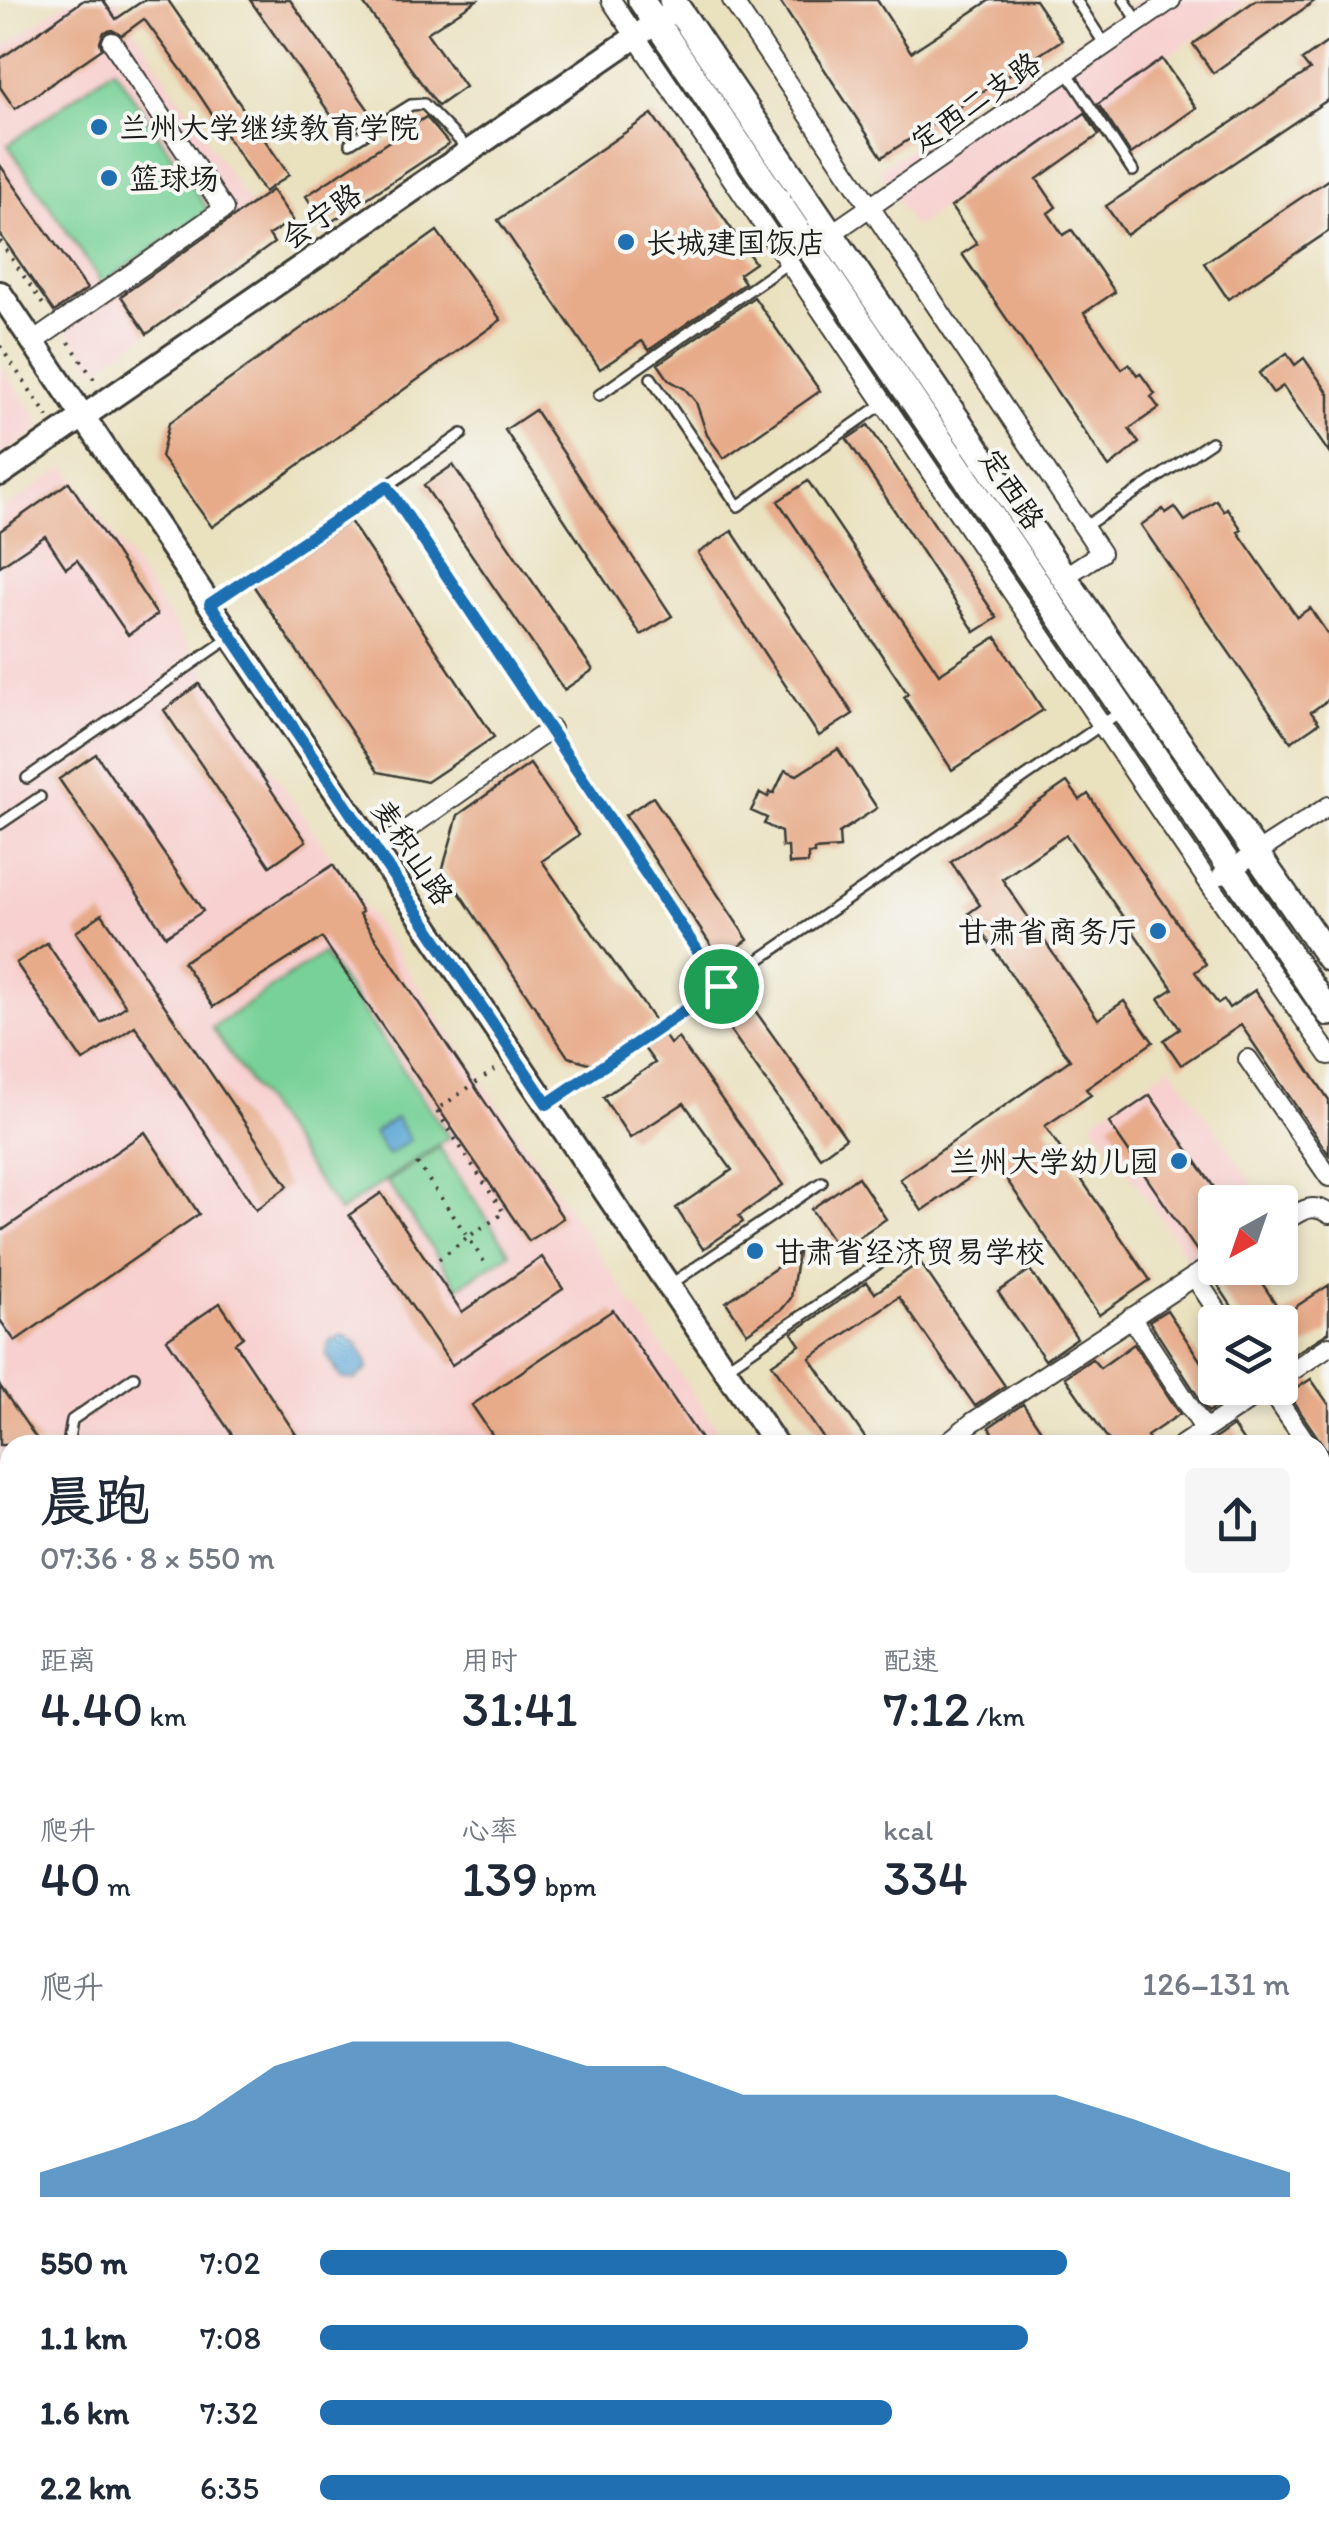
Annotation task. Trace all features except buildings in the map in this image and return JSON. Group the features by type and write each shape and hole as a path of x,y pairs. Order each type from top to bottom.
{"main road":[{"name":"定西路","path":"662,11 833,232 1064,577 1329,958"},
{"name":"定西路","path":"662,11 799,256 1220,877 1329,1013"}],"street":[{"path":"611,0 662,11"},
{"path":"732,0 1101,552 1064,577"},
{"name":"定西二支路","path":"799,256 1170,0"},
{"name":"会宁路","path":"0,474 469,150 662,11"},
{"path":"33,342 224,209 112,42"},
{"path":"799,256 884,403 1112,718"},
{"name":"麦积山路","path":"0,293 769,1435"},
{"path":"376,851 551,729"},
{"path":"1329,806 1220,877 1329,1055"},
{"path":"1248,1060 1329,1177"},
{"path":"1298,1213 1307,1207 1329,1214"},
{"path":"957,1435 1198,1274"},
{"path":"1194,1276 1214,1305"},
{"path":"1131,1318 1204,1430"},
{"path":"1298,1367 1329,1346"},
{"path":"1197,1435 1242,1405"},
{"path":"1280,1405 1301,1435"}],"lane":[{"path":"1076,0 1105,45"},
{"path":"1124,0 1139,22"},
{"path":"1067,72 1133,171"},
{"path":"350,143 411,104 424,104 469,150"},
{"path":"599,395 799,256"},
{"path":"651,378 738,506 884,403"},
{"path":"210,604 462,434"},
{"path":"1084,526 1212,442"},
{"path":"387,486 721,986"},
{"path":"27,778 232,636"},
{"path":"547,1104 1112,718"},
{"path":"0,824 40,797"},
{"path":"669,1286 822,1182"},
{"path":"725,1368 882,1262"},
{"path":"70,1435 72,1420 134,1377"}],"path":[{"path":"0,346 59,434"},
{"path":"439,1258 504,1213 436,1110 514,1056"},
{"path":"416,1163 488,1268"}],"shaded area":[{"name":"兰州大学继续教育学院","path":"69,0 116,0 274,243 95,371 0,234 0,49"},
{"path":"1138,0 1251,0 913,228 879,169"},
{"path":"0,363 43,427 0,456"},
{"path":"67,466 721,1435 0,1435 0,511"},
{"name":"兰州大学幼儿园","path":"1171,1066 1254,1185 1198,1185 1198,1266 1195,1268 1092,1120"}],"green space":[{"name":"篮球场","path":"114,68 209,211 102,283 8,145"},
{"path":"323,953 449,1137 339,1212 212,1028"},
{"path":"439,1147 510,1253 458,1287 387,1182"}],"water":[{"path":"396,1118 410,1140 388,1155 373,1133"},
{"path":"342,1334 356,1343 367,1364 368,1369 355,1380 341,1378 326,1354 329,1342"}],"place":[{"name":"兰州大学继续教育学院","path":"99,127"},
{"name":"篮球场","path":"109,178"},
{"name":"长城建国饭店","path":"626,242"},
{"name":"甘肃省商务厅","path":"1158,931"},
{"name":"兰州大学幼儿园","path":"1179,1161"},
{"name":"甘肃省经济贸易学校","path":"755,1251"}],"route":[{"path":"387,486 721,986 547,1104 210,604 387,486"}]}
